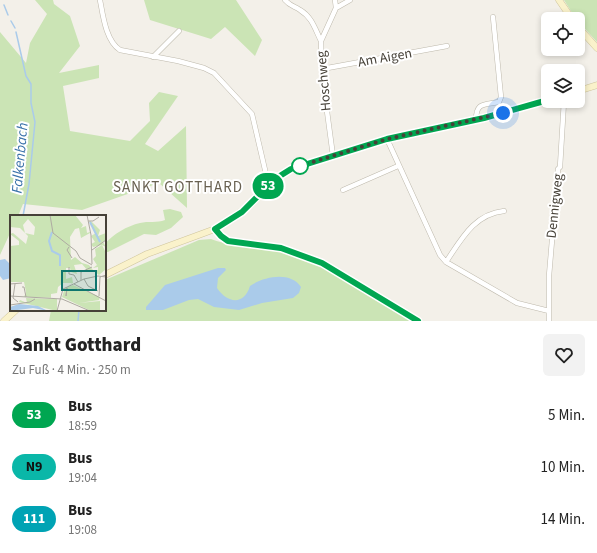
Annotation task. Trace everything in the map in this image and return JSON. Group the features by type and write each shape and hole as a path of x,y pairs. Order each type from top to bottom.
{"main road":[{"path":"559,0 567,12"},
{"path":"585,35 597,48"},
{"path":"585,89 597,85"},
{"path":"106,275 158,249 215,229 246,208 275,179 291,169 387,139 476,120 541,102"},
{"path":"215,229 228,241 281,248 326,266 418,321"},
{"path":"4,321 15,311"}],"street":[{"path":"100,0 108,33 114,47 120,50 187,63 210,70 214,74 252,114 266,174 275,179"},
{"path":"285,0 289,5 300,9 311,18 321,41"},
{"path":"335,0 336,8 350,0"},
{"name":"Hoschweg","path":"333,156 322,69 321,41 336,8"},
{"path":"476,120 476,110 479,106 499,102 501,97 493,16"},
{"path":"152,57 179,32"},
{"name":"Am Aigen","path":"322,69 447,46"},
{"name":"Dennigweg","path":"549,321 549,276 554,212 556,209 558,189 558,168 560,167 564,108"},
{"path":"387,139 398,166 440,255 446,262 517,303 549,311"},
{"path":"343,190 398,166"},
{"path":"446,262 468,230 480,220 494,212 504,211"}],"green space":[{"path":"35,0 53,0 54,4 70,16 80,46 59,73 99,65 99,78 63,86 70,131 130,141 150,121 149,103 159,92 178,96 145,144 158,151 186,126 187,208 159,183 82,210 23,204 18,215 10,215 10,233 0,255 0,32 26,63 30,43 47,14"},
{"path":"144,0 236,0 262,40 255,56 225,27 211,39 150,20"},
{"path":"564,0 597,0 597,42 585,29 585,12 572,12"},
{"path":"170,209 181,212 183,217 171,228 156,235 144,234 106,252 106,243 108,240 125,228 143,222 165,220 163,210"},
{"path":"211,239 228,244 272,249 292,254 322,267 342,278 386,304 410,321 49,321 51,311 106,311 106,280 199,240"}],"water":[{"path":"5,259 10,264 10,278 3,280 0,276 0,260"},
{"path":"218,268 225,268 226,270 218,278 217,288 221,293 230,299 235,300 244,297 250,286 270,278 284,277 291,279 297,282 301,287 299,293 293,298 262,303 239,310 214,307 198,299 189,300 163,310 146,310 146,307 165,285"}],"waterway":[{"name":"Falkenbach","path":"4,5 8,15"},
{"name":"Falkenbach","path":"11,21 15,28"},
{"name":"Falkenbach","path":"16,32 26,76 31,84 31,103 35,122 29,184 23,215"},
{"name":"Falkenbach","path":"78,321 79,311"}],"bus line":[{"name":"53","path":"418,321 322,263 281,248 228,241 215,229 242,212 256,200 279,175 291,169 387,139 468,122 541,102"}],"district":[{"name":"SANKT GOTTHARD","path":"178,187"}],"route":[{"path":"300,166 387,139 503,113"}]}
